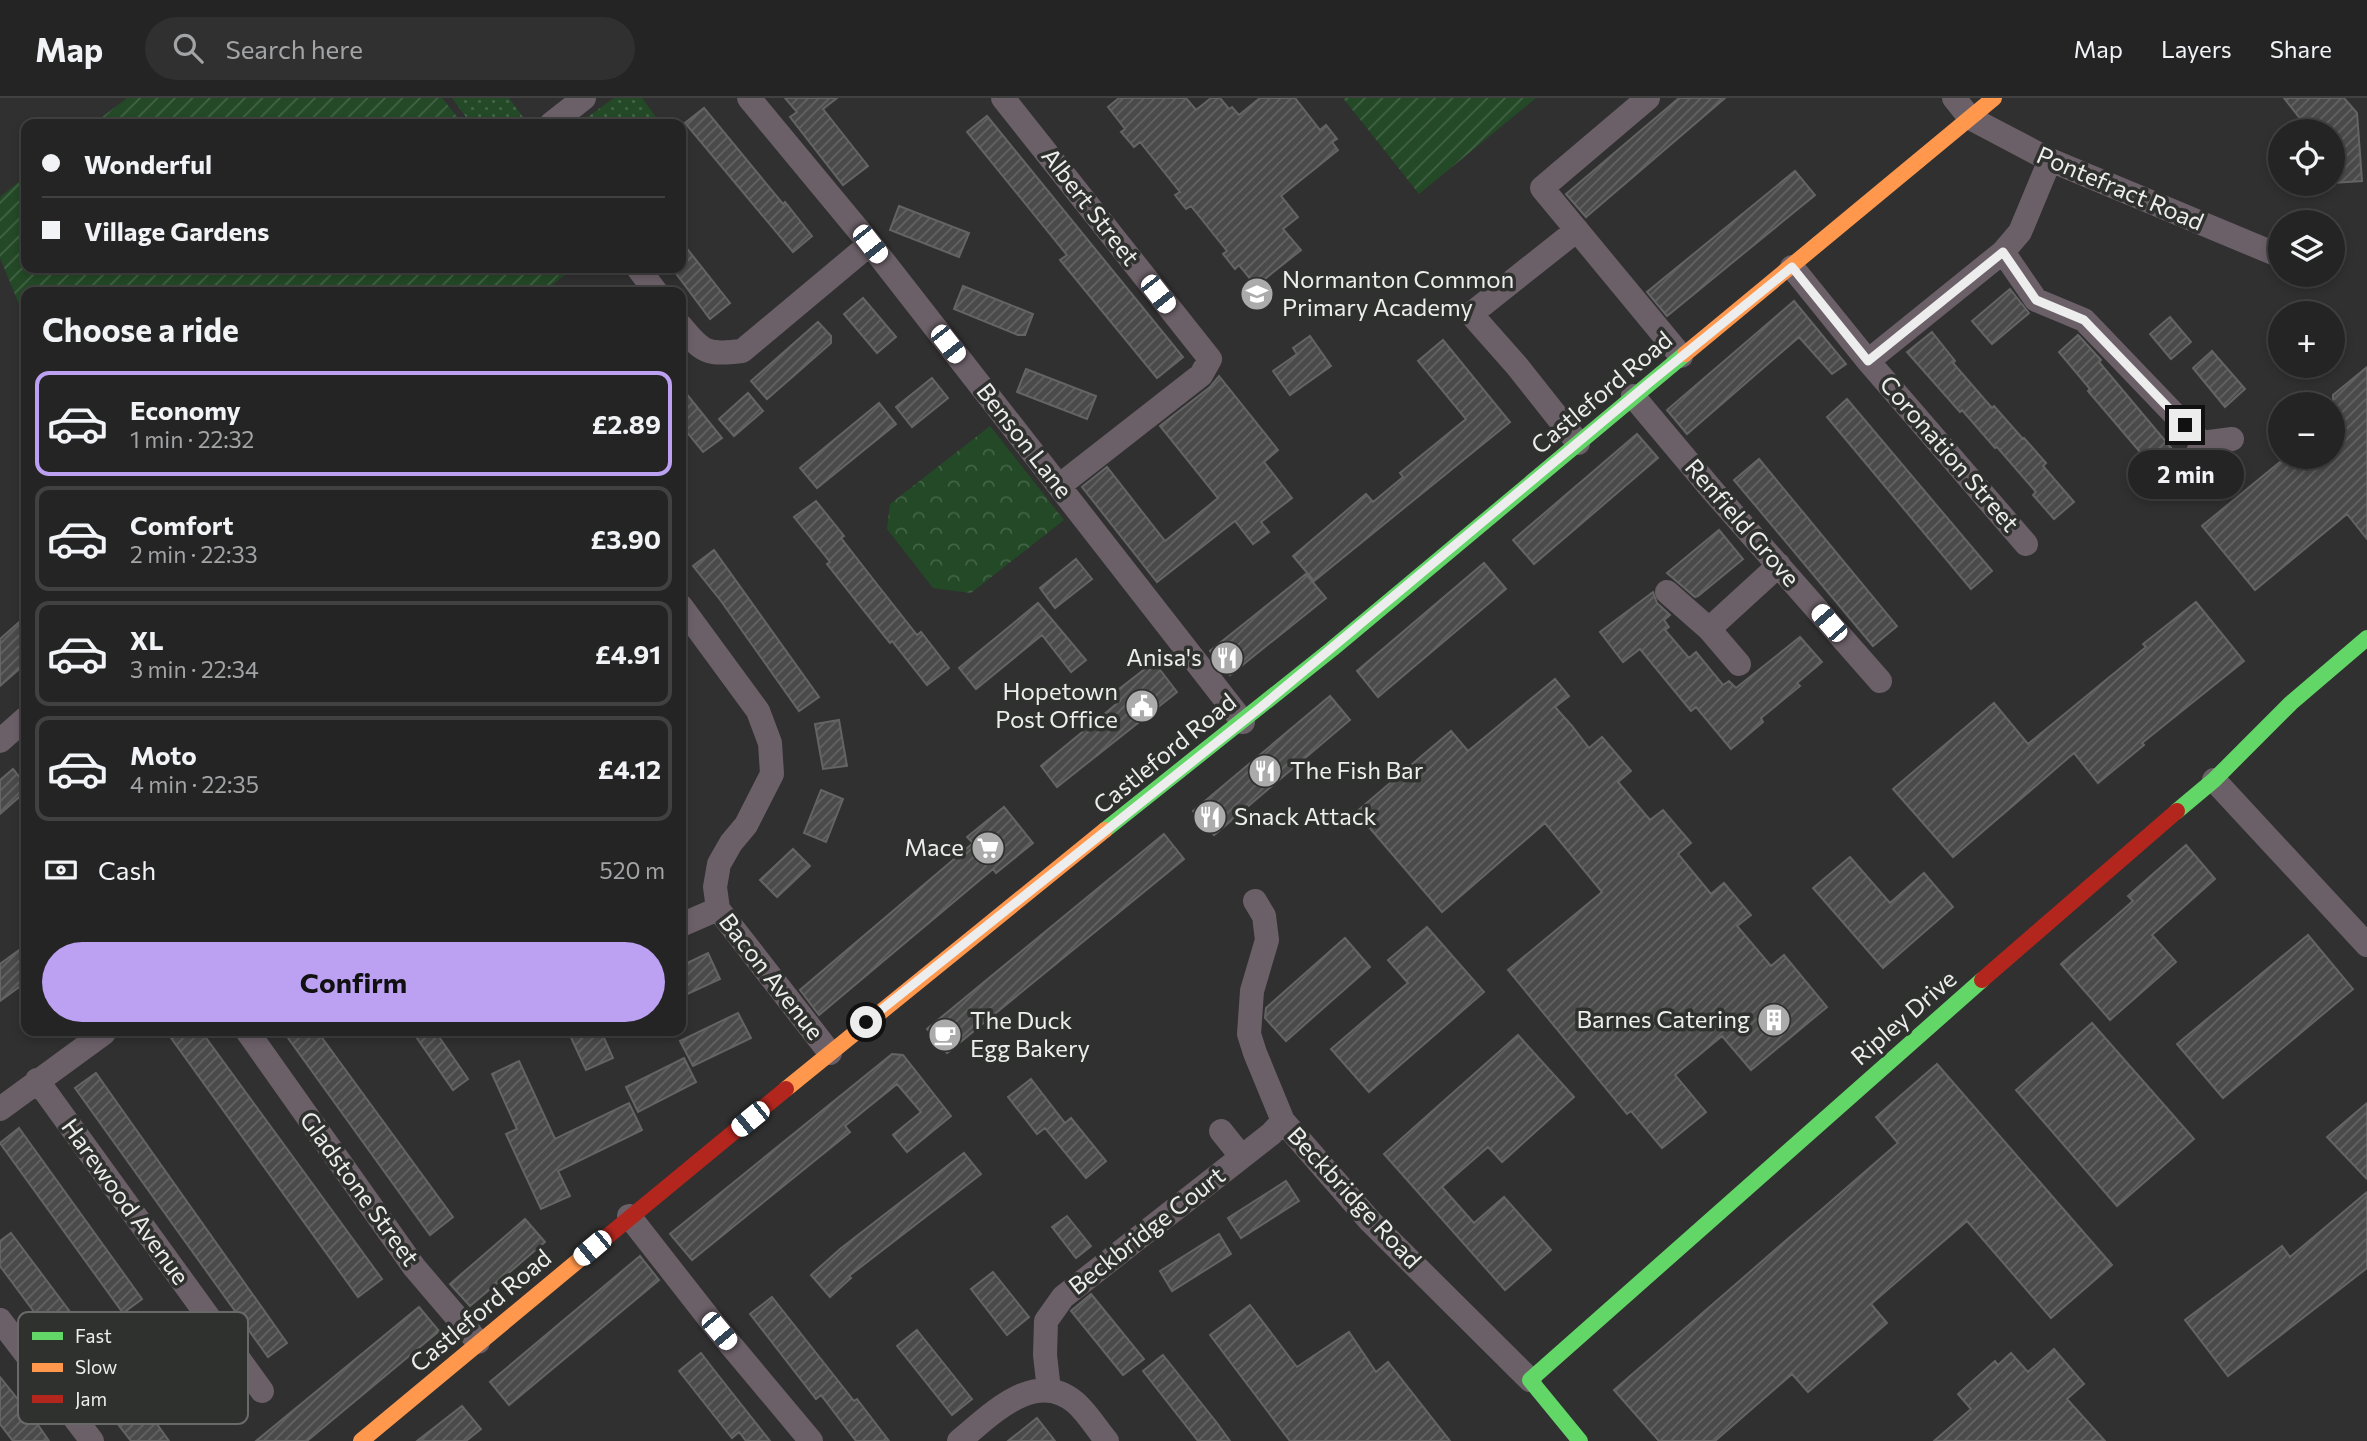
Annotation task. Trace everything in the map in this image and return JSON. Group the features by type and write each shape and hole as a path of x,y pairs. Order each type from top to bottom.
{"street":[{"path":"557,119 584,98"},
{"name":"Benson Lane","path":"749,98 870,244 1243,722"},
{"name":"Albert Street","path":"1003,98 1210,359 1201,375 1059,486"},
{"path":"1648,98 1542,188 1681,356"},
{"path":"1955,98 1970,118"},
{"name":"Castleford Road","path":"361,1441 884,1007 1243,722 1994,98"},
{"name":"Pontefract Road","path":"1970,118 2050,160 2268,251"},
{"path":"1868,361 2003,252 2020,232 2050,160"},
{"path":"1577,230 1471,314 1517,366 1578,443"},
{"path":"686,332 699,348 719,354 742,351 870,244"},
{"path":"2003,252 2036,300 2084,320 2202,443"},
{"name":"Coronation Street","path":"1792,267 1868,361 2026,544"},
{"name":"Renfield Grove","path":"1633,396 1880,681"},
{"path":"2202,443 2232,439"},
{"path":"2190,471 2202,443"},
{"path":"1709,629 1779,565"},
{"path":"1667,592 1709,629 1739,664"},
{"name":"Bacon Avenue","path":"686,613 758,711 770,743 772,774 746,825 719,864 715,887 718,909 830,1054"},
{"name":"Ripley Drive","path":"1530,1380 1912,1041 2214,780 2291,703 2367,638"},
{"path":"0,741 21,722"},
{"path":"2214,780 2367,945"},
{"name":"Beckbridge Road","path":"1255,901 1264,916 1267,940 1252,991 1249,1034 1283,1121 1370,1220 1530,1380"},
{"path":"686,923 718,909"},
{"path":"0,1109 100,1036"},
{"name":"Gladstone Street","path":"250,1036 414,1267 478,1342"},
{"name":"Harewood Avenue","path":"37,1080 205,1312"},
{"name":"Beckbridge Court","path":"1049,1390 1045,1355 1046,1321 1063,1297 1271,1134 1283,1121"},
{"name":"Beckbridge Court","path":"1222,1131 1241,1156"},
{"path":"629,1216 719,1331 811,1441"},
{"path":"0,1320 18,1344"},
{"name":"Harewood Avenue","path":"248,1372 262,1391"},
{"path":"1530,1380 1580,1441"},
{"path":"959,1441 1013,1398 1032,1390 1049,1390 1063,1394 1077,1404 1107,1441"},
{"path":"79,1424 92,1441"}],"green space":[{"path":"127,98 442,98 459,119 100,119"},
{"path":"452,98 509,98 524,119 467,119"},
{"path":"614,98 642,98 657,119 585,119"},
{"path":"1343,98 1536,98 1419,194"},
{"path":"21,180 21,273 568,273 549,287 21,287 21,309 0,258 0,197"},
{"path":"990,426 1064,520 971,593 933,588 887,529 890,504"}],"building":[{"path":"785,98 837,98 823,109 868,166 843,185 790,117 797,112"},
{"path":"1119,98 1186,98 1196,110 1211,98 1220,98 1229,109 1232,107 1239,115 1260,98 1295,98 1320,130 1326,125 1337,139 1332,142 1338,150 1281,196 1298,217 1283,229 1301,250 1256,286 1239,265 1235,269 1223,254 1227,251 1191,206 1186,209 1175,195 1180,192 1140,142 1134,147 1121,132 1125,129 1108,107"},
{"path":"1679,98 1725,98 1586,217 1566,194"},
{"path":"2284,98 2344,98 2357,113 2362,181 2345,182 2345,119 2301,119"},
{"path":"704,108 812,236 793,252 686,122"},
{"path":"987,116 1183,357 1157,378 1060,260 1067,255 967,132"},
{"path":"1795,171 1815,195 1667,316 1647,292"},
{"path":"899,206 969,233 959,257 890,230"},
{"path":"686,247 730,303 710,319 676,273 686,273"},
{"path":"963,286 1033,314 1025,335 1018,335 954,309"},
{"path":"2010,289 2029,313 1992,344 1972,321"},
{"path":"863,298 896,337 877,353 844,314"},
{"path":"1794,301 1846,364 1832,374 1799,337 1687,434 1667,410"},
{"path":"2170,317 2191,342 2171,359 2150,334"},
{"path":"818,322 831,336 831,343 767,399 751,381"},
{"path":"1932,332 1955,361 1953,363 2046,463 2043,466 2074,502 2054,519 2033,495 2036,492 1997,447 1995,448 1962,410 1960,412 1907,352"},
{"path":"2078,335 2172,449 2152,466 2088,391 2090,389 2059,352"},
{"path":"1310,336 1331,366 1290,395 1273,371 1297,354 1293,348"},
{"path":"1443,340 1510,422 1314,581 1293,556 1366,494 1373,502 1403,477 1400,473 1466,419 1418,361"},
{"path":"2212,351 2245,389 2225,407 2193,368"},
{"path":"2367,367 2367,539 2347,514 2255,590 2202,526 2271,469 2345,469 2345,392 2337,392"},
{"path":"1026,369 1096,396 1087,419 1017,392"},
{"path":"1219,376 1278,450 1264,462 1292,498 1261,522 1269,532 1253,544 1235,521 1157,582 1082,487 1107,467 1165,541 1218,498 1160,426 1210,387"},
{"path":"932,378 948,398 912,427 896,407"},
{"path":"686,393 722,438 703,452 686,431"},
{"path":"748,393 763,411 734,436 719,419"},
{"path":"1847,399 1992,571 1971,589 1827,417"},
{"path":"879,403 896,424 817,488 800,468"},
{"path":"1637,434 1658,458 1534,564 1513,540"},
{"path":"1759,459 1897,626 1873,646 1734,480"},
{"path":"816,501 844,536 841,538 917,635 921,632 949,668 927,685 861,607 794,517"},
{"path":"1719,530 1743,559 1695,597 1667,573"},
{"path":"714,550 819,697 799,711 693,566"},
{"path":"1076,559 1092,579 1055,608 1040,588"},
{"path":"1484,563 1506,589 1378,697 1357,671"},
{"path":"1306,574 1326,598 1230,675 1210,651"},
{"path":"1653,592 1657,603 1670,615 1664,620 1669,627 1665,630 1689,658 1696,652 1723,685 1729,681 1736,688 1800,637 1822,662 1797,683 1800,686 1761,718 1763,722 1731,749 1696,707 1691,711 1640,649 1623,662 1600,632"},
{"path":"2196,602 2244,661 2142,743 2144,745 2098,783 2074,753 1953,857 1893,789 1994,703 2028,744 2146,647 2143,644"},
{"path":"1038,603 1086,660 1071,672 1042,635 976,689 959,668"},
{"path":"21,620 21,667 0,686 0,639"},
{"path":"1154,662 1177,692 1057,787 1041,766 1120,701 1114,693"},
{"path":"1555,679 1569,696 1555,707 1589,748 1602,737 1631,771 1618,782 1650,820 1663,810 1691,843 1678,854 1711,894 1724,883 1751,915 1737,926 1771,966 1784,955 1827,1007 1751,1070 1722,1036 1675,1075 1706,1112 1662,1148 1631,1111 1627,1114 1508,970 1602,892 1545,823 1442,912 1356,812 1451,731 1468,751"},
{"path":"1330,696 1350,720 1214,835 1193,811"},
{"path":"839,720 847,766 823,769 815,724"},
{"path":"13,769 21,779 21,795 0,814 0,780"},
{"path":"821,790 843,799 826,842 804,833"},
{"path":"1004,807 1033,843 996,873 993,869 819,1015 800,990 973,843 967,837"},
{"path":"1164,834 1184,859 947,1053 927,1029"},
{"path":"2186,845 2215,879 2152,935 2176,962 2110,1020 2061,964 2133,901 2128,896"},
{"path":"793,849 810,866 777,897 760,880"},
{"path":"1850,857 1890,903 1924,873 1953,907 1883,968 1813,888"},
{"path":"1427,927 1484,992 1369,1092 1331,1049 1408,983 1388,960"},
{"path":"2308,935 2353,989 2223,1098 2177,1044"},
{"path":"1345,938 1370,967 1286,1041 1265,1018 1266,1008"},
{"path":"21,949 21,986 0,1001 0,964"},
{"path":"708,953 720,979 686,995 686,964"},
{"path":"738,1013 751,1038 693,1066 680,1041"},
{"path":"2092,1023 2194,1139 2117,1206 2016,1090"},
{"path":"1518,1035 1574,1097 1502,1162 1488,1147 1442,1187 1474,1223 1504,1197 1551,1250 1505,1290 1384,1154"},
{"path":"170,1036 205,1036 382,1279 358,1297"},
{"path":"287,1036 321,1036 453,1217 430,1235"},
{"path":"415,1036 438,1036 468,1079 453,1090"},
{"path":"570,1036 603,1036 613,1058 586,1070"},
{"path":"892,1054 903,1055 951,1116 907,1152 893,1135 921,1112 897,1084 845,1126 850,1132 692,1260 670,1234"},
{"path":"684,1058 696,1082 638,1112 626,1087"},
{"path":"519,1061 555,1139 629,1103 642,1130 558,1171 570,1196 541,1209 506,1134 517,1129 492,1074"},
{"path":"1937,1064 2112,1265 2051,1318 1967,1221 1871,1304 1887,1323 1808,1392 1792,1374 1715,1441 1659,1441 1614,1390 1898,1143 1876,1117"},
{"path":"96,1073 287,1343 268,1357 248,1329 248,1312 236,1312 75,1088"},
{"path":"1031,1079 1065,1123 1071,1118 1106,1161 1086,1178 1045,1128 1037,1134 1008,1097"},
{"path":"2367,1103 2367,1179 2327,1137"},
{"path":"19,1128 142,1299 122,1312 0,1143"},
{"path":"964,1153 981,1174 849,1276 851,1278 830,1297 811,1275 840,1249"},
{"path":"1286,1181 1299,1201 1241,1238 1228,1218"},
{"path":"2367,1192 2367,1268 2228,1376 2185,1320 2282,1246 2290,1257"},
{"path":"1067,1216 1091,1246 1076,1258 1052,1227"},
{"path":"525,1219 545,1242 470,1306 450,1284"},
{"path":"11,1233 70,1312 34,1312 0,1266 0,1241"},
{"path":"1219,1234 1231,1254 1172,1291 1160,1271"},
{"path":"640,1256 659,1280 509,1405 490,1382"},
{"path":"993,1272 1029,1317 1007,1335 971,1289"},
{"path":"1091,1294 1144,1359 1123,1375 1071,1311"},
{"path":"772,1297 889,1441 856,1441 821,1395 816,1399 750,1314"},
{"path":"1250,1305 1297,1367 1349,1332 1376,1372 1388,1362 1450,1441 1290,1441 1210,1335"},
{"path":"419,1307 439,1331 307,1441 256,1441"},
{"path":"917,1330 972,1399 952,1415 897,1346"},
{"path":"2054,1349 2084,1384 2067,1399 2105,1441 1934,1441 1971,1409 1958,1394 1995,1361 1998,1365 2011,1353 2028,1372"},
{"path":"701,1353 770,1441 746,1441 739,1432 732,1438 679,1371"},
{"path":"1163,1355 1230,1441 1198,1441 1143,1371"},
{"path":"0,1377 18,1400 18,1424 37,1424 49,1441 13,1441 0,1424"},
{"path":"462,1406 481,1429 466,1441 417,1441"},
{"path":"1037,1418 1055,1441 1008,1441"},
{"path":"118,1424 157,1424 169,1441 131,1441"}],"traffic: fast":[{"path":"1105,830 1332,649 1685,354"},
{"path":"2177,811 2214,780 2291,703 2367,638"},
{"path":"1580,1441 1530,1380 1982,980"}],"traffic: slow":[{"path":"1685,354 1994,98"},
{"path":"786,1089 1105,830"},
{"path":"361,1441 603,1240"}],"traffic: jam":[{"path":"1982,980 2177,811"},
{"path":"603,1240 786,1089"}],"place":[{"name":"Normanton Common Primary Academy","path":"1257,294"},
{"name":"Anisa's","path":"1227,658"},
{"name":"Hopetown Post Office","path":"1142,706"},
{"name":"The Fish Bar","path":"1265,771"},
{"name":"Snack Attack","path":"1210,817"},
{"name":"Mace","path":"988,848"},
{"name":"Barnes Catering","path":"1774,1020"},
{"name":"The Duck Egg Bakery","path":"945,1035"}],"route":[{"path":"866,1022 1261,707 1792,267 1868,361 2003,252 2036,300 2084,320 2185,425"}]}
